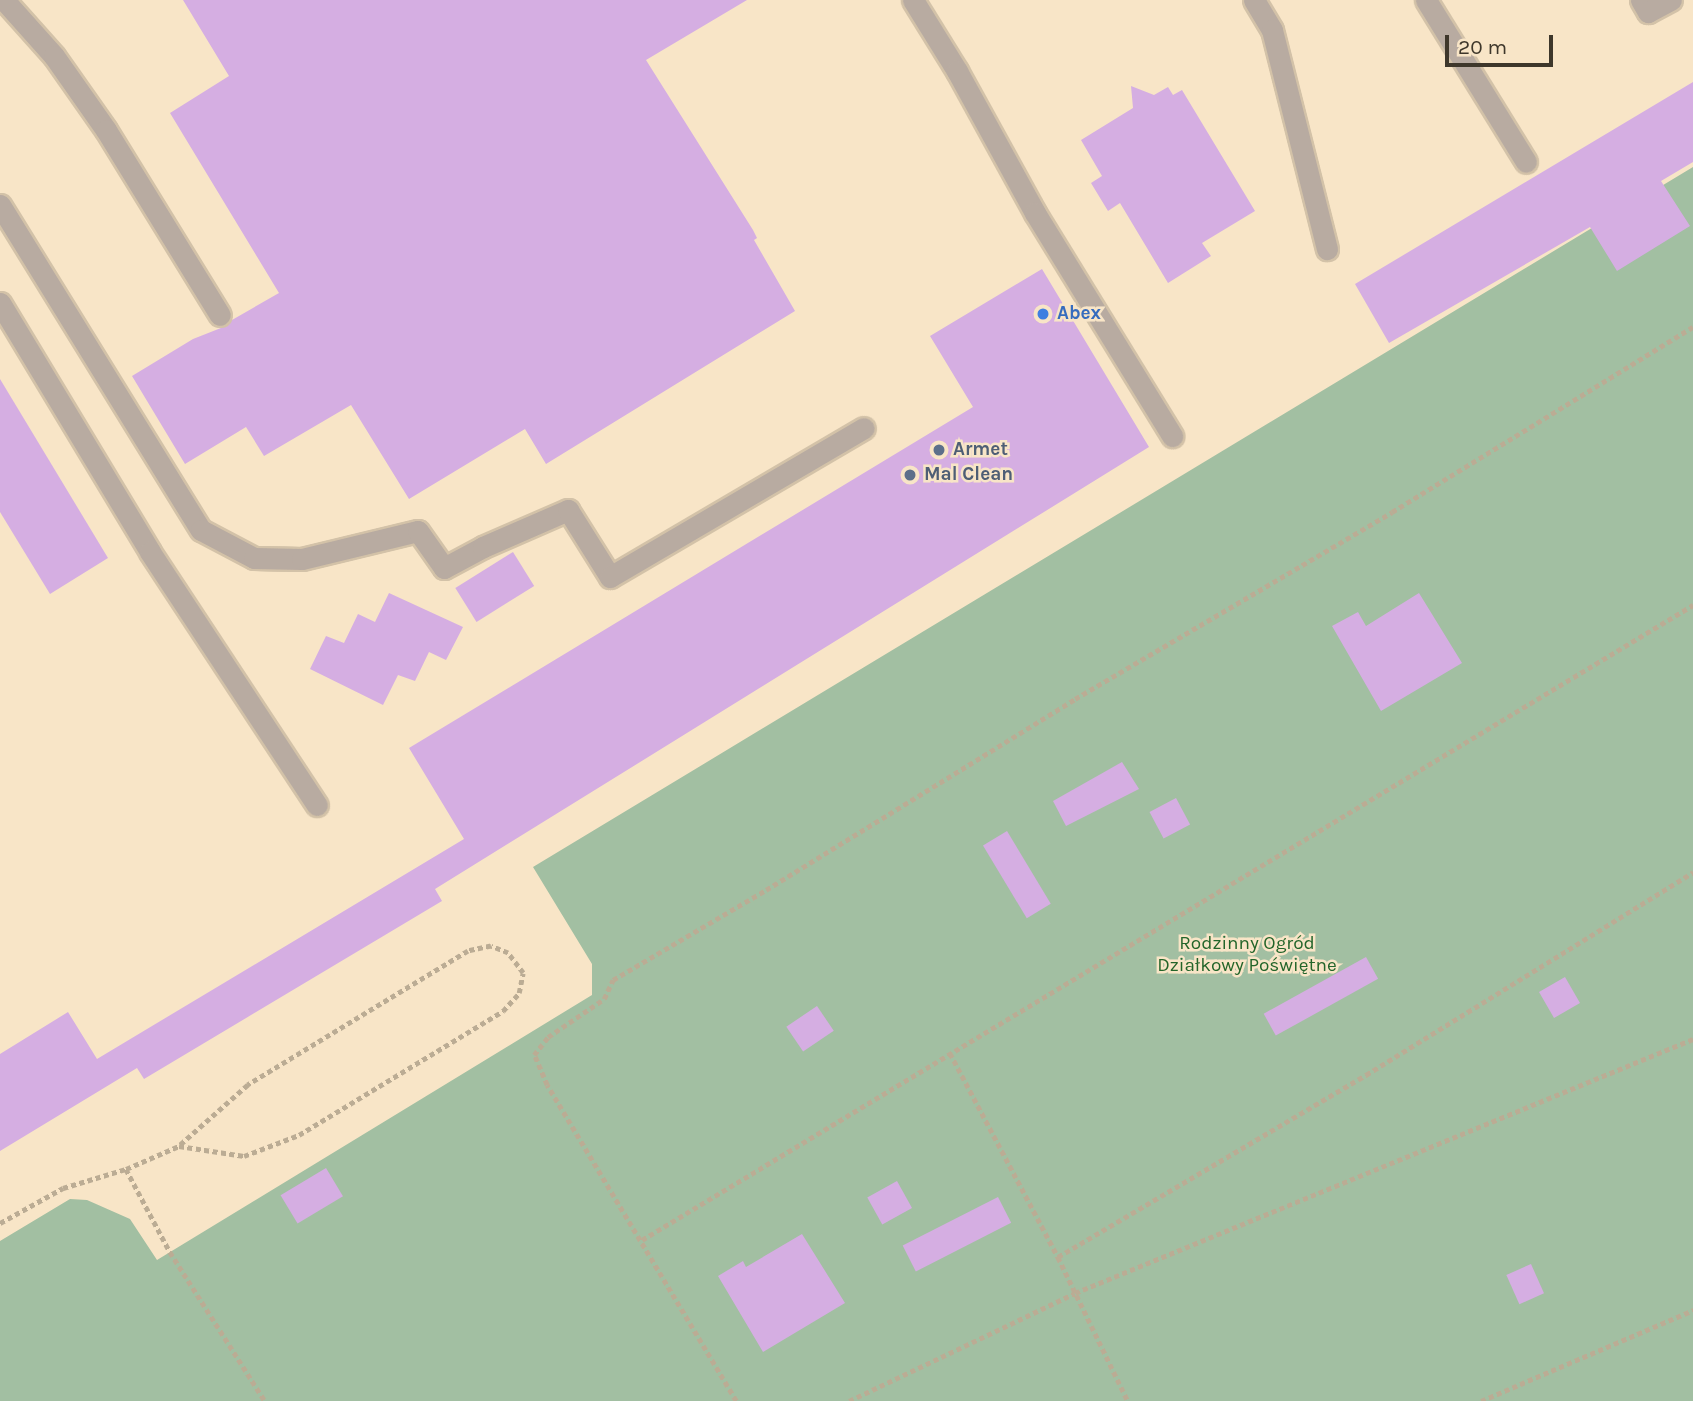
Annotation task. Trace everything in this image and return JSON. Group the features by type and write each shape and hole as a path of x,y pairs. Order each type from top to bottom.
{"lane":[{"path":"4,0 54,56 106,130 220,315"},
{"path":"914,0 957,71 1035,213 1171,436"},
{"path":"1254,0 1272,30 1327,249"},
{"path":"1426,0 1526,162"},
{"path":"1641,0 1648,12 1671,0"},
{"path":"0,205 201,530 254,558 302,559 418,531 444,568 483,547 568,510 610,577 864,428"},
{"path":"0,303 150,552 317,805"}],"path":[{"path":"736,1401 547,1085 534,1055 548,1037 604,999 613,980 766,890 1075,699 1391,512 1693,327"},
{"path":"642,1240 1693,605"},
{"path":"1058,1257 1366,1075 1693,872"},
{"path":"0,1223 63,1188 126,1168 179,1146 247,1086 468,951 491,946 508,953 523,973 519,993 503,1011 299,1135 244,1156 179,1146"},
{"path":"849,1401 1075,1293 1693,1039"},
{"path":"950,1053 1058,1257 1128,1401"},
{"path":"126,1168 170,1252 265,1401"},
{"path":"1481,1401 1693,1310"}],"green space":[{"name":"Rodzinny Ogród Działkowy Poświętne","path":"1693,167 1693,1401 0,1401 0,1241 70,1199 87,1200 130,1219 157,1260 592,995 592,964 533,867"}],"building":[{"path":"183,0 747,0 646,60 753,230 757,238 754,240 795,311 546,464 525,429 409,499 351,405 264,456 246,427 185,464 132,376 193,339 226,326 279,293 170,113 229,76"},
{"path":"1693,82 1693,162 1661,181 1690,226 1617,271 1590,227 1389,343 1355,284"},
{"path":"1131,86 1154,95 1168,87 1173,95 1182,90 1255,211 1202,243 1211,256 1168,283 1120,203 1108,211 1091,183 1102,176 1081,140 1133,108"},
{"path":"1042,269 1149,447 435,889 442,901 144,1079 137,1068 0,1151 0,1054 68,1012 97,1059 464,839 409,748 973,407 930,336"},
{"path":"0,379 108,558 50,594 0,512"},
{"path":"513,552 534,586 477,622 455,588"},
{"path":"389,593 463,627 446,660 429,652 415,681 398,675 383,705 310,669 326,636 344,643 358,614 375,622"},
{"path":"1419,593 1462,663 1381,711 1332,626 1358,612 1366,626"},
{"path":"1122,762 1139,789 1066,826 1053,801"},
{"path":"1176,798 1190,824 1164,839 1150,812"},
{"path":"1007,831 1051,904 1027,918 983,845"},
{"path":"1366,957 1378,979 1276,1036 1264,1014"},
{"path":"1565,977 1580,1003 1554,1018 1539,992"},
{"path":"817,1006 834,1031 803,1052 786,1027"},
{"path":"326,1168 343,1196 298,1224 281,1195"},
{"path":"897,1181 912,1208 882,1225 867,1197"},
{"path":"998,1197 1011,1223 916,1271 903,1246"},
{"path":"802,1234 845,1303 763,1352 718,1276 743,1261 746,1267"},
{"path":"1531,1264 1544,1293 1519,1304 1506,1275"}],"place":[{"name":"Abex","path":"1043,314"},
{"name":"Armet","path":"939,450"},
{"name":"Mal Clean","path":"910,475"}]}
